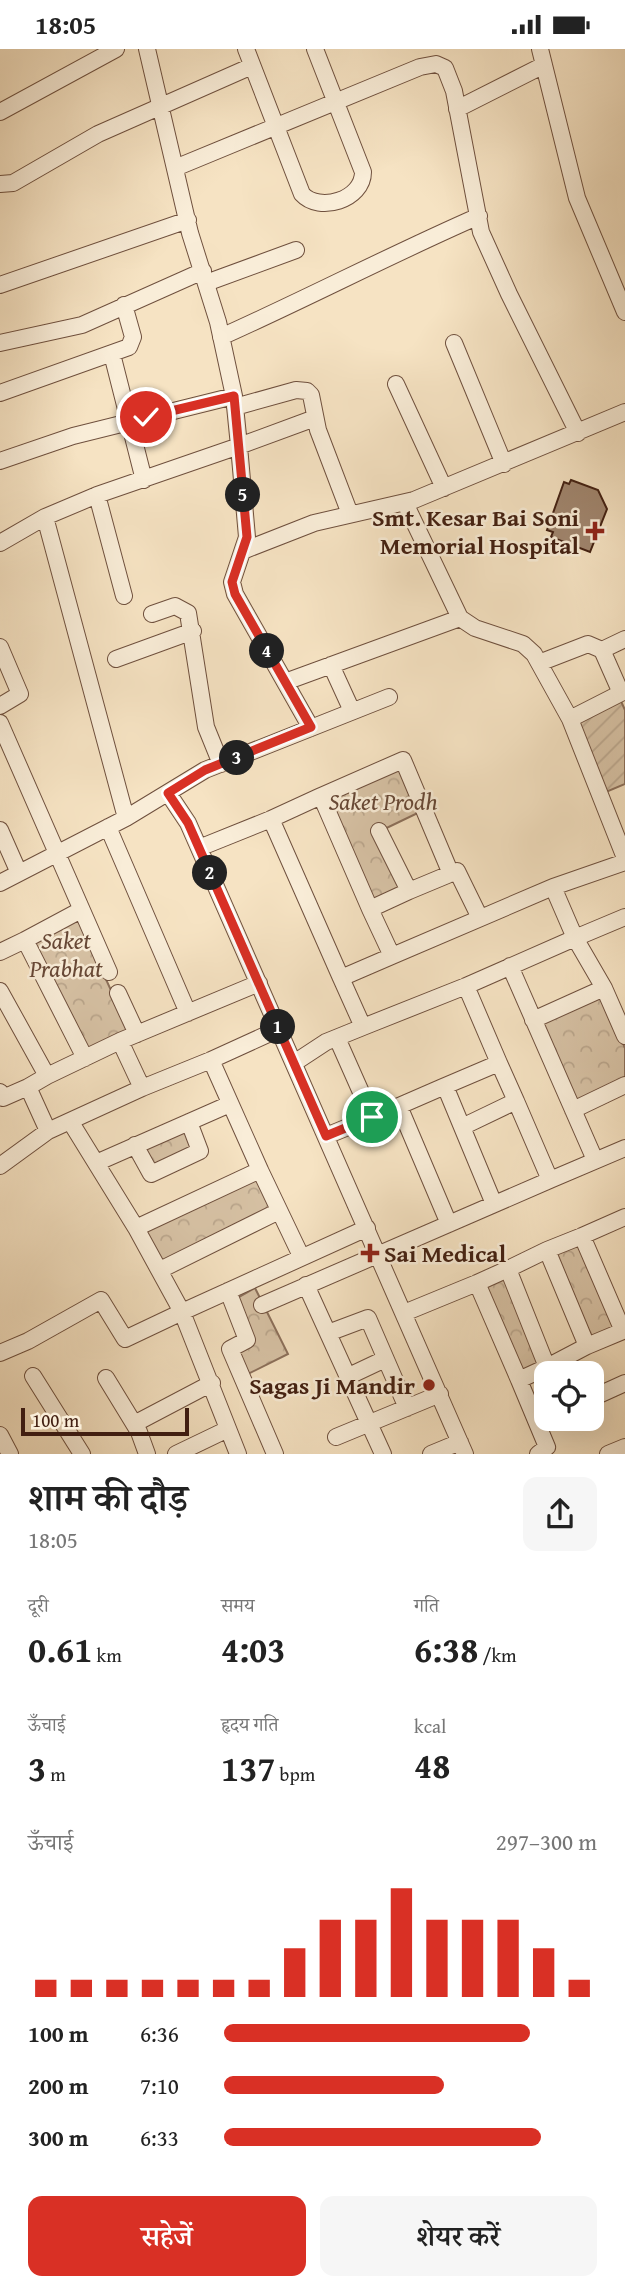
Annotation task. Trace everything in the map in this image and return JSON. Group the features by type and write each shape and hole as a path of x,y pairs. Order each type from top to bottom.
{"street":[{"path":"0,112 116,49"},
{"path":"147,49 187,220 221,337 235,402 247,537 245,550 232,582 235,594 311,727"},
{"path":"246,49 302,194 308,201 327,204 352,195 361,184 363,172 315,49"},
{"path":"457,109 542,57 577,198 625,312"},
{"path":"175,168 420,67 436,64 448,73 481,232 509,295 578,433"},
{"path":"0,184 13,183 98,134 252,66"},
{"path":"221,337 299,302 387,256 479,216"},
{"path":"0,285 187,220"},
{"path":"0,343 82,325 124,305 204,277 296,250"},
{"path":"0,393 125,349 132,341 124,305"},
{"path":"454,342 504,464"},
{"path":"112,354 144,480"},
{"path":"396,384 444,488"},
{"path":"0,461 128,422 302,389 311,395 315,418 350,513"},
{"path":"245,550 314,523 405,503 625,412"},
{"path":"0,543 45,517 97,495 315,418"},
{"path":"97,495 124,596"},
{"path":"341,978 553,887 625,860 570,719 540,663 523,643 475,628 460,618 405,503"},
{"path":"45,517 126,818"},
{"path":"152,614 181,607 188,613 193,631 206,727 221,764"},
{"path":"285,682 460,618"},
{"path":"116,659 193,631"},
{"path":"602,650 625,639"},
{"path":"540,663 589,644 602,650 623,692 570,719"},
{"path":"0,647 20,694 0,706"},
{"path":"331,665 352,712"},
{"path":"0,883 126,818 205,770 388,697"},
{"path":"0,723 108,972"},
{"path":"199,848 271,819 403,759 451,874"},
{"path":"168,793 188,823 463,1448 431,1454"},
{"path":"321,796 392,956"},
{"path":"271,819 363,1027"},
{"path":"108,827 188,1013"},
{"path":"0,830 19,873"},
{"path":"379,831 409,891"},
{"path":"370,909 457,871 480,918"},
{"path":"553,887 575,938 604,988 625,1036"},
{"path":"0,952 81,909"},
{"path":"294,1063 337,1038 625,917"},
{"path":"25,940 85,1058"},
{"path":"510,966 595,1160"},
{"path":"1,1097 28,1087 120,1041 259,983"},
{"path":"466,986 550,1180"},
{"path":"533,1020 604,988"},
{"path":"0,991 47,1076"},
{"path":"118,993 137,1034"},
{"path":"0,1166 48,1131 279,1029"},
{"path":"337,1038 372,1117"},
{"path":"120,1041 142,1088"},
{"path":"211,1060 301,1256"},
{"path":"326,1136 499,1063"},
{"path":"573,1110 625,1085"},
{"path":"445,1086 494,1204"},
{"path":"28,1087 48,1131"},
{"path":"462,1127 516,1101"},
{"path":"96,1163 230,1104"},
{"path":"399,1107 449,1224"},
{"path":"70,1121 136,1227 182,1312 212,1383 226,1430 238,1454"},
{"path":"135,1145 151,1174 200,1151 189,1122"},
{"path":"262,1305 625,1148"},
{"path":"136,1227 260,1170"},
{"path":"160,1270 279,1211"},
{"path":"404,1313 625,1217"},
{"path":"0,1353 28,1341 101,1300 125,1339 367,1228"},
{"path":"558,1361 587,1346 624,1333 582,1236"},
{"path":"547,1250 587,1346"},
{"path":"508,1269 545,1361"},
{"path":"477,1283 534,1408"},
{"path":"306,1285 383,1454"},
{"path":"228,1291 247,1339 230,1349 275,1454"},
{"path":"327,1333 368,1318 407,1408"},
{"path":"349,1376 385,1359"},
{"path":"519,1380 534,1373"},
{"path":"33,1375 82,1454"},
{"path":"106,1378 134,1424 147,1454"},
{"path":"134,1424 212,1383"},
{"path":"604,1393 625,1383"},
{"path":"336,1437 440,1394"},
{"path":"176,1454 226,1430"},
{"path":"538,1454 547,1447 543,1431"},
{"path":"0,1435 10,1454"},
{"path":"608,1454 625,1447"}],"green space":[{"path":"619,697 625,710 625,784 606,792 575,719"},
{"name":"Saket Prodh","path":"401,765 424,810 374,834 401,891 372,904 327,798"},
{"name":"Saket Prabhat","path":"78,918 130,1032 87,1051 32,942"},
{"path":"602,995 625,1048 625,1079 575,1104 542,1023"},
{"path":"187,1124 197,1149 150,1168 140,1146"},
{"path":"254,1172 272,1209 163,1263 143,1230"},
{"path":"581,1240 619,1329 590,1343 553,1255"},
{"path":"506,1274 541,1361 534,1361 534,1369 520,1375 483,1286"},
{"path":"255,1288 288,1354 246,1375 236,1351 252,1341 234,1300"}],"building":[{"path":"571,480 598,490 607,509 590,552 551,537 553,532 547,530 564,482 569,484"}],"place":[{"name":"Smt. Kesar Bai Soni Memorial Hospital","path":"595,531"},
{"name":"Sai Medical","path":"370,1253"},
{"name":"Sagas Ji Mandir","path":"429,1385"}],"route":[{"path":"146,417 234,396 247,537 245,550 232,582 235,594 311,727 205,770 168,793 188,823 326,1136 372,1117"}]}
